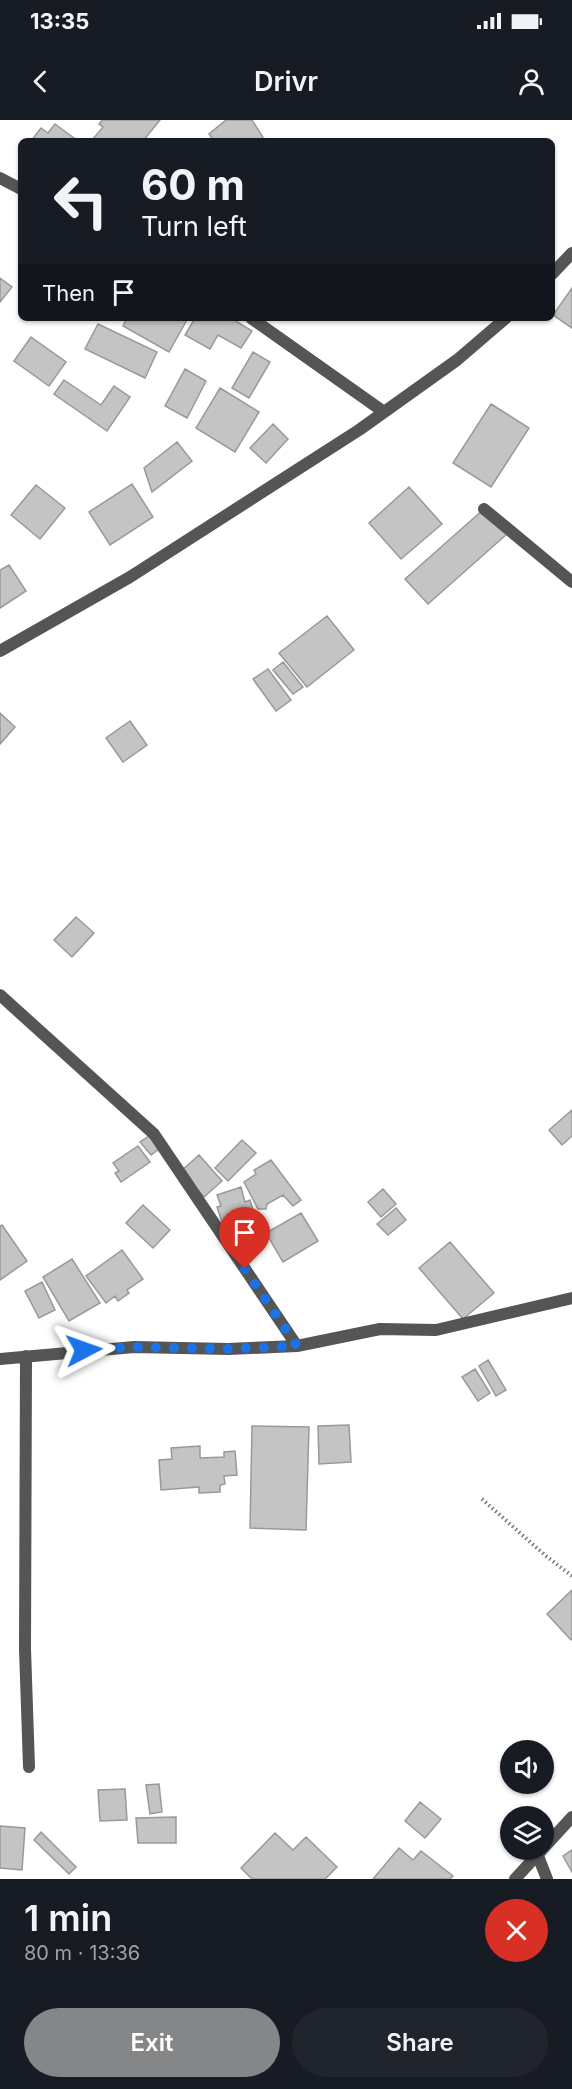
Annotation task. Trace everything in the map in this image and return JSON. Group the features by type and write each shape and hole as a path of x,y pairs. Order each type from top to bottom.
{"street":[{"path":"0,178 18,187"},
{"path":"555,271 572,253"},
{"path":"255,321 384,412"},
{"path":"0,651 130,577 359,430 457,360 502,321"},
{"path":"484,509 572,582"},
{"path":"0,995 154,1134 297,1346"},
{"path":"0,1359 134,1347 228,1349 297,1346 380,1329 436,1330 572,1298"},
{"path":"26,1356 25,1649 29,1767"},
{"path":"554,1838 572,1817"},
{"path":"515,1879 534,1860"},
{"path":"540,1860 547,1879"}],"path":[{"path":"482,1499 572,1576"}],"building":[{"path":"102,120 160,120 145,138 94,138 103,127 99,124"},
{"path":"226,120 252,120 263,138 212,138 209,134"},
{"path":"55,124 74,138 33,138 41,128 48,133"},
{"path":"0,278 12,287 0,302"},
{"path":"572,288 572,328 555,316 555,312"},
{"path":"126,321 186,321 169,352 123,326"},
{"path":"193,321 236,321 252,331 241,348 218,335 210,349 185,335"},
{"path":"98,324 157,352 145,378 85,349"},
{"path":"31,337 66,362 49,386 14,361"},
{"path":"253,352 270,362 249,398 232,388"},
{"path":"185,369 206,381 187,418 165,406"},
{"path":"64,380 101,405 114,386 130,397 107,431 54,394"},
{"path":"220,388 259,412 235,452 196,428"},
{"path":"491,404 529,428 491,487 453,463"},
{"path":"273,424 288,439 266,463 250,448"},
{"path":"177,442 192,461 152,492 144,468"},
{"path":"132,484 153,517 110,545 89,512"},
{"path":"36,485 65,508 40,539 11,515"},
{"path":"409,487 442,524 401,559 369,523"},
{"path":"484,509 507,534 428,604 405,579"},
{"path":"9,565 26,591 0,608 0,570"},
{"path":"327,616 354,650 307,687 279,653"},
{"path":"283,662 303,687 293,694 273,670"},
{"path":"268,669 291,700 276,711 253,679"},
{"path":"0,713 15,727 0,744"},
{"path":"130,721 147,745 123,762 106,738"},
{"path":"76,917 94,933 72,957 54,940"},
{"path":"572,1110 572,1136 562,1145 549,1130"},
{"path":"149,1136 159,1149 151,1155 140,1142"},
{"path":"242,1140 256,1153 228,1181 215,1168"},
{"path":"138,1146 150,1162 121,1182 115,1173 119,1171 113,1163"},
{"path":"199,1155 222,1181 204,1197 181,1171"},
{"path":"271,1160 301,1200 293,1206 283,1195 267,1204 266,1209 258,1209 244,1182 256,1174 254,1170"},
{"path":"241,1187 245,1202 250,1200 254,1213 222,1222 217,1207 221,1206 217,1195"},
{"path":"383,1189 396,1204 381,1217 368,1202"},
{"path":"143,1205 170,1230 153,1248 126,1223"},
{"path":"396,1208 406,1220 388,1235 377,1224"},
{"path":"301,1213 318,1241 283,1262 266,1233"},
{"path":"2,1225 27,1261 0,1280 0,1226"},
{"path":"450,1242 494,1293 463,1319 419,1268"},
{"path":"122,1250 143,1279 127,1290 129,1293 118,1301 115,1296 106,1303 86,1276"},
{"path":"72,1259 100,1303 69,1321 43,1277"},
{"path":"42,1282 55,1310 39,1318 25,1291"},
{"path":"488,1360 506,1390 496,1396 479,1366"},
{"path":"475,1369 490,1393 478,1401 462,1377"},
{"path":"349,1425 351,1462 319,1464 318,1426"},
{"path":"252,1426 309,1427 306,1530 250,1528"},
{"path":"200,1446 200,1458 224,1457 224,1452 235,1451 237,1475 224,1476 225,1484 220,1485 220,1492 199,1493 199,1487 161,1490 159,1460 172,1459 171,1448"},
{"path":"572,1590 572,1639 571,1640 547,1614"},
{"path":"159,1784 162,1812 150,1814 146,1785"},
{"path":"125,1789 127,1820 100,1821 98,1790"},
{"path":"420,1802 441,1819 425,1838 405,1821"},
{"path":"176,1817 176,1843 138,1843 136,1818"},
{"path":"0,1826 25,1828 22,1870 0,1868"},
{"path":"41,1832 76,1867 69,1874 34,1840"},
{"path":"275,1833 293,1850 306,1837 337,1867 325,1879 252,1879 241,1868"},
{"path":"399,1848 413,1860 421,1851 453,1876 450,1879 373,1879"},
{"path":"572,1850 572,1872 563,1856"}],"route":[{"path":"84,1350 134,1347 228,1349 297,1346 245,1269"}]}
